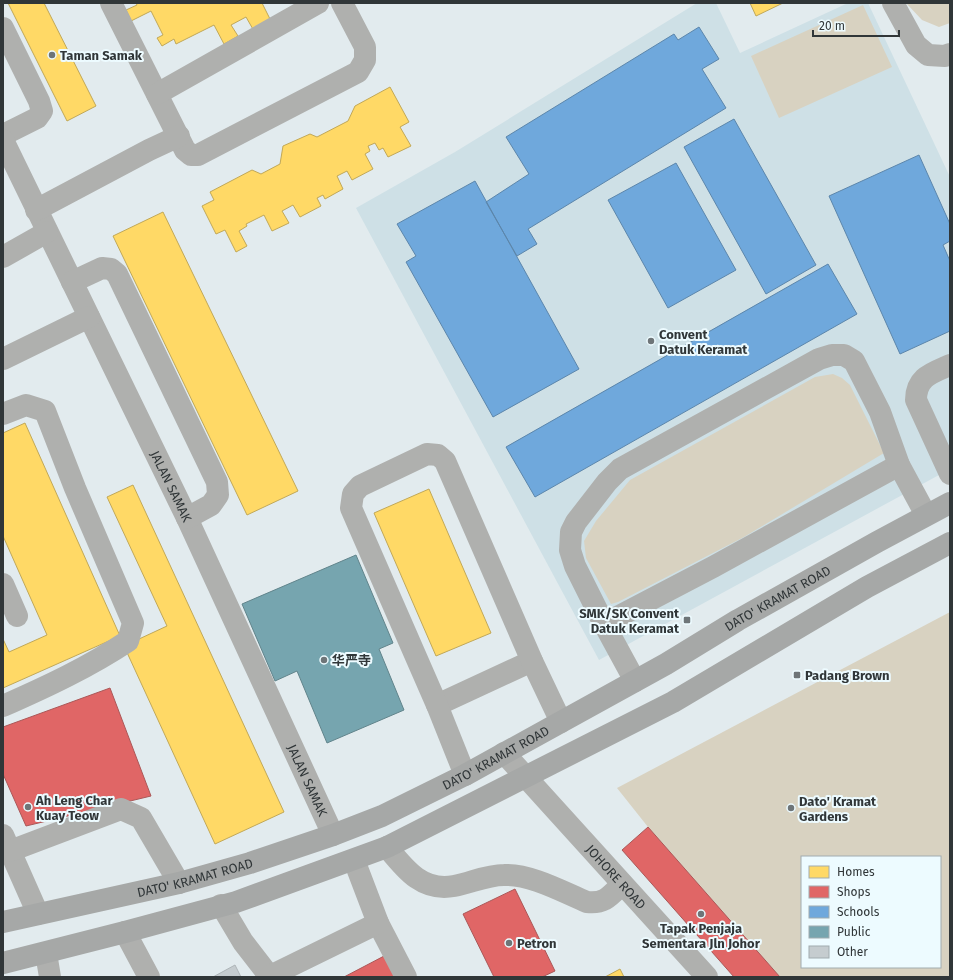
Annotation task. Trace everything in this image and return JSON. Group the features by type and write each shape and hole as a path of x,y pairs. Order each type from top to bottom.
{"main road":[{"name":"DATO' KRAMAT ROAD","path":"3,922 179,883 250,863 334,835 382,816 465,775 666,664 752,612 876,542 950,503"},
{"path":"3,963 46,953 236,902 387,847 673,702 867,587 950,543"}],"street":[{"path":"111,3 185,150 191,156 198,155 358,72 365,60 365,48 342,3"},
{"path":"157,94 318,3"},
{"path":"893,3 916,45 928,55 945,56 950,54"},
{"path":"3,28 39,101 42,111 37,118 3,135"},
{"path":"36,210 178,136"},
{"name":"JALAN SAMAK","path":"3,140 187,518 334,835"},
{"path":"3,257 47,232"},
{"path":"72,282 102,268 111,268 117,274 217,482 218,495 211,505 187,518"},
{"path":"3,359 89,317"},
{"path":"635,681 575,566 570,550 571,532 576,522 607,482 620,469 819,359 832,355 844,355 854,362 880,412 899,465 926,516"},
{"path":"950,365 926,376 916,391 916,400 950,474"},
{"path":"3,414 26,405 45,411 75,488 133,623 128,641 111,652 42,688 3,706"},
{"path":"465,775 437,705 351,508 353,494 360,486 427,454 438,455 445,462 532,661 561,722"},
{"path":"604,624 713,567 899,465"},
{"path":"3,584 17,616"},
{"path":"437,705 532,661"},
{"name":"JOHORE ROAD","path":"504,753 706,977"},
{"path":"38,914 6,843 121,809 141,818 179,883"},
{"path":"387,847 405,869 418,880 438,887 454,886 480,878 504,875 525,876 588,902 597,903 606,899 622,884"},
{"path":"354,860 378,923 406,977"},
{"path":"221,905 242,942 270,976 378,923"},
{"path":"124,932 149,977"},
{"path":"46,953 50,977"}],"shaded area":[{"name":"Convent Datuk Keramat","path":"697,3 716,3 740,53 848,3 868,3 950,177 950,469 599,660 356,208 455,152"},
{"path":"906,3 950,3 950,23 939,27 922,20"},
{"path":"863,5 892,67 779,118 751,56"},
{"path":"833,374 842,378 850,385 884,453 744,537 618,602 611,604 586,558 584,541 596,521 630,480 815,377"},
{"name":"Dato' Kramat Gardens","path":"950,612 950,977 780,977 648,827 617,788"}],"building: Homes":[{"name":"Taman Samak","path":"8,3 44,3 96,106 67,121"},
{"path":"136,3 262,3 271,21 254,31 246,17 231,25 238,36 224,44 214,25 176,44 174,39 162,46 157,38 163,35 151,11 131,21 126,10 137,5"},
{"path":"750,3 783,3 756,16"},
{"path":"390,87 409,122 400,127 411,146 388,157 383,148 379,150 375,143 368,146 370,151 365,154 373,169 352,180 347,171 337,176 343,189 325,199 323,195 317,198 321,206 300,217 293,205 282,211 289,223 272,231 264,215 246,224 247,226 239,231 247,246 236,252 225,230 216,234 202,206 214,200 210,192 252,170 261,174 280,164 283,146 310,134 317,137 348,121 355,106"},
{"path":"163,212 298,491 247,515 113,236"},
{"path":"25,423 120,636 3,688 3,639 9,652 47,635 3,536 3,433"},
{"path":"133,485 284,812 215,844 124,646 167,626 107,497"},
{"path":"429,489 491,633 436,656 374,513"},
{"path":"620,969 624,977 605,977"}],"building: Shops":[{"path":"110,688 151,796 26,826 3,774 3,727"},
{"name":"Tapak Penjaja Sementara Jln Johor","path":"648,827 780,977 734,977 622,850"},
{"name":"Petron","path":"515,889 555,971 542,977 494,977 463,914"},
{"path":"386,955 398,977 344,977"}],"building: Schools":[{"path":"699,27 719,59 702,69 726,108 528,229 537,244 517,256 486,202 529,174 506,137 674,34 678,40"},
{"path":"734,119 816,265 766,294 684,147"},
{"path":"919,155 950,224 950,241 943,245 950,261 950,331 900,354 829,196"},
{"path":"676,163 736,270 668,308 608,200"},
{"path":"475,181 579,369 493,417 406,262 416,256 397,224"},
{"path":"828,264 857,314 535,497 506,447"}],"building: Public":[{"name":"华严寺","path":"356,555 393,643 379,649 404,710 327,743 297,671 275,681 242,604"}],"building: Other":[{"path":"235,965 241,977 213,977"}],"place":[{"name":"Taman Samak","path":"52,55"},
{"name":"Convent Datuk Keramat","path":"651,341"},
{"name":"SMK/SK Convent Datuk Keramat","path":"687,620"},
{"name":"华严寺","path":"324,660"},
{"name":"Padang Brown","path":"797,675"},
{"name":"Ah Leng Char Kuay Teow","path":"28,807"},
{"name":"Dato' Kramat Gardens","path":"791,808"},
{"name":"Tapak Penjaja Sementara Jln Johor","path":"701,914"},
{"name":"Petron","path":"509,943"}]}
